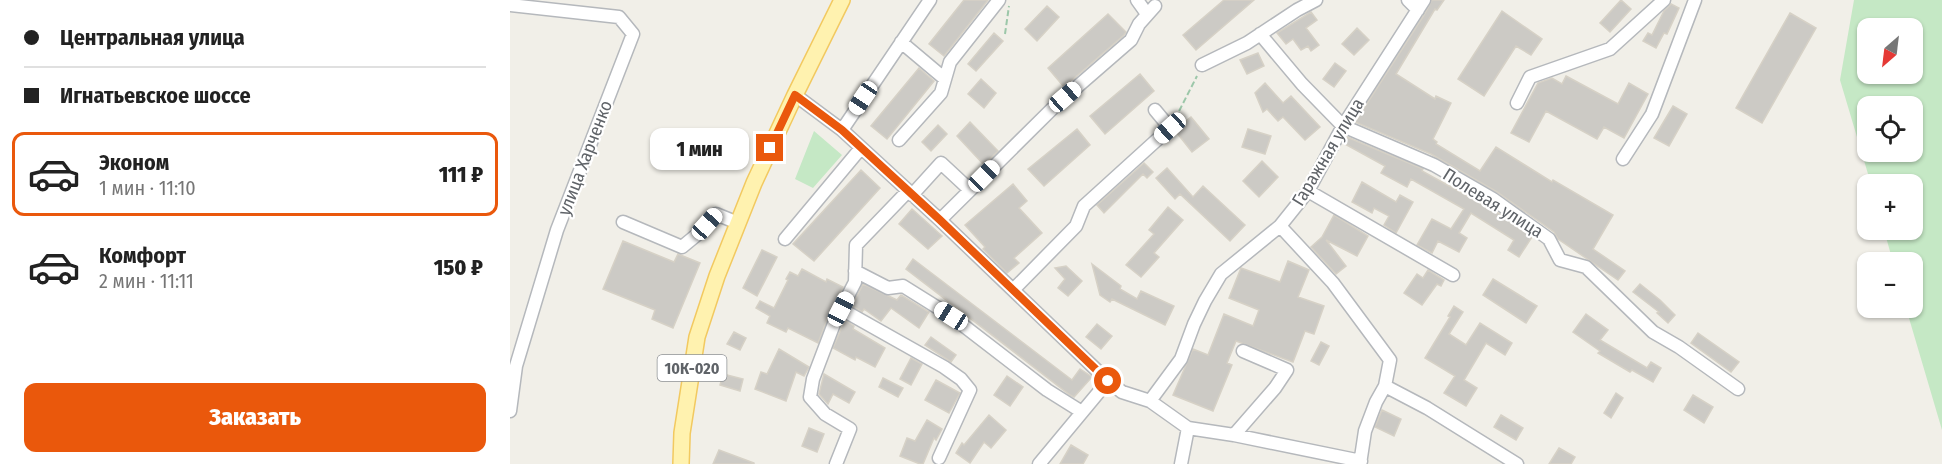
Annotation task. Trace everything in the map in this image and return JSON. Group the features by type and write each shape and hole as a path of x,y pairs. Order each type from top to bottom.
{"main road":[{"path":"738,223 753,183 842,0"},
{"name":"10К-020","path":"681,464 682,433 697,338 717,276 738,223"}],"street":[{"path":"842,130 930,0"},
{"path":"940,220 1055,106 1131,40 1139,24 1151,10 1137,0"},
{"path":"1202,65 1316,0"},
{"path":"1408,0 1421,5"},
{"path":"1517,103 1530,77 1610,49 1664,0"},
{"path":"1623,159 1652,114 1695,0"},
{"path":"899,140 941,93 950,62 1005,1"},
{"name":"улица Харченко","path":"510,5 619,17 633,34 557,230 516,366 510,411"},
{"name":"Гаражная улица","path":"1149,401 1181,359 1194,324 1221,274 1281,226 1308,191 1343,126 1421,5"},
{"path":"1260,34 1302,84 1343,126"},
{"path":"901,42 945,78"},
{"path":"795,95 842,130 1122,392 1149,401 1188,428 1234,435 1360,463 1365,431 1385,386 1390,360 1333,283 1281,226"},
{"path":"1013,290 1076,226 1084,206 1170,128 1155,110"},
{"name":"Полевая улица","path":"1343,126 1434,165 1492,199 1549,238 1560,260 1586,267 1653,332 1680,347 1738,389"},
{"path":"785,239 861,148"},
{"path":"836,464 850,429 825,414 810,397 813,379 841,309 855,282 856,245 941,163 970,190"},
{"path":"1308,191 1453,275"},
{"path":"622,222 682,247 716,214 738,223"},
{"path":"855,271 888,288 903,286 951,316 1047,390 1082,412"},
{"path":"841,309 944,367 961,379 970,390 939,458"},
{"path":"1234,435 1275,388 1287,370 1243,351"},
{"path":"1039,464 1108,381"},
{"path":"1385,386 1426,408 1517,464"},
{"path":"1181,464 1188,428"}],"path":[{"path":"1005,1 1005,34"},
{"path":"1170,128 1202,65"}],"green space":[{"path":"1854,0 1942,0 1942,430 1909,318 1923,318 1923,252 1890,252 1887,240 1923,240 1923,174 1868,174 1864,162 1923,162 1923,96 1857,96 1857,137 1840,80"},
{"path":"814,131 842,155 813,188 795,179"}],"building":[{"path":"964,0 988,0 944,56 929,44"},
{"path":"1224,0 1254,0 1196,50 1183,35"},
{"path":"1432,0 1444,0 1437,10 1435,9 1396,74 1435,99 1436,96 1451,103 1433,139 1437,142 1436,144 1480,171 1496,147 1552,182 1553,180 1613,215 1593,249 1625,271 1618,280 1558,239 1554,232 1497,192 1431,154 1355,122"},
{"path":"1621,0 1631,9 1610,32 1600,23"},
{"path":"1671,4 1679,8 1667,34 1664,33 1656,48 1643,41 1648,33 1652,35 1664,11"},
{"path":"1047,6 1059,17 1037,41 1025,29"},
{"path":"1502,11 1542,39 1531,55 1516,46 1484,96 1458,79"},
{"path":"1311,12 1317,20 1306,28 1319,45 1311,51 1308,46 1301,50 1293,39 1286,44 1277,33"},
{"path":"1790,13 1816,28 1762,123 1736,108"},
{"path":"1108,14 1126,32 1064,87 1048,68"},
{"path":"1357,28 1369,40 1354,55 1342,44"},
{"path":"994,33 1003,41 976,71 968,64"},
{"path":"1258,53 1264,66 1247,74 1240,60"},
{"path":"1335,63 1346,71 1334,87 1323,79"},
{"path":"919,68 934,81 887,139 871,126"},
{"path":"1140,74 1154,91 1105,134 1090,116"},
{"path":"1566,76 1618,104 1629,83 1648,94 1624,138 1604,127 1597,139 1546,111 1529,142 1511,133 1538,83 1552,78 1562,84"},
{"path":"981,79 996,93 984,108 968,94"},
{"path":"1265,83 1283,103 1291,96 1320,127 1305,140 1283,117 1278,121 1267,109 1263,112 1255,93"},
{"path":"1673,106 1687,114 1669,146 1654,138"},
{"path":"1191,117 1209,139 1192,152 1177,133 1178,127"},
{"path":"970,122 998,151 984,165 957,136"},
{"path":"938,125 947,134 931,151 922,142"},
{"path":"1077,129 1090,145 1044,186 1028,169"},
{"path":"1248,129 1271,136 1265,154 1242,147"},
{"path":"1347,137 1423,169 1422,171 1498,213 1532,237 1519,257 1508,250 1514,240 1471,213 1459,233 1467,238 1459,252 1438,241 1432,253 1417,245 1432,219 1451,229 1464,209 1411,179 1407,187 1381,173 1385,166 1343,143"},
{"path":"1262,161 1278,177 1259,197 1243,181"},
{"path":"1144,163 1153,172 1147,178 1143,174 1104,213 1097,205"},
{"path":"1167,168 1193,197 1203,186 1245,225 1230,241 1180,194 1175,199 1156,178"},
{"path":"861,170 880,188 814,261 793,244"},
{"path":"1362,182 1396,202 1400,195 1413,202 1396,233 1384,225 1389,216 1374,208 1372,213 1352,202"},
{"path":"1013,184 1027,201 1019,208 1042,233 1014,258 1019,263 1007,273 983,249 985,247 965,225"},
{"path":"1168,207 1183,220 1154,253 1159,257 1141,277 1126,265 1154,234 1149,230"},
{"path":"912,209 942,236 928,249 899,224"},
{"path":"1334,215 1368,236 1357,256 1326,240 1346,266 1336,274 1311,247 1322,237"},
{"path":"623,241 674,262 678,254 700,263 673,328 652,319 655,310 603,289"},
{"path":"762,250 777,257 757,296 743,288"},
{"path":"913,259 1072,380 1080,369 1092,377 1074,397 1070,395 906,269"},
{"path":"1288,261 1309,270 1298,297 1324,306 1314,334 1305,331 1293,362 1236,341 1227,363 1232,365 1213,411 1173,395 1193,349 1208,355 1224,314 1253,326 1259,310 1229,298 1241,268 1280,282"},
{"path":"1092,264 1121,286 1120,289 1137,299 1141,291 1174,306 1165,325 1112,299 1110,302 1100,295"},
{"path":"1066,266 1082,281 1068,296 1058,288 1065,279 1055,268"},
{"path":"802,269 826,282 827,279 843,287 818,343 788,328 786,332 767,323 770,316 756,308 760,301 774,308 790,272 798,276"},
{"path":"1428,270 1444,280 1441,286 1437,284 1422,305 1404,293 1417,274 1423,278"},
{"path":"1493,279 1537,306 1526,323 1483,295"},
{"path":"863,284 897,300 901,295 929,312 919,328 891,308 881,321 864,309 862,312 852,306"},
{"path":"1640,284 1675,315 1668,323 1657,313 1659,312 1633,292"},
{"path":"1454,306 1463,312 1449,334 1466,345 1480,323 1512,343 1505,355 1486,343 1464,380 1477,388 1466,406 1444,393 1455,376 1425,358 1450,317 1448,316"},
{"path":"1586,314 1608,330 1600,340 1647,368 1651,362 1661,368 1653,382 1632,370 1630,372 1598,353 1600,351 1573,332"},
{"path":"845,320 854,326 853,329 885,348 875,367 856,357 855,360 833,348"},
{"path":"1097,324 1112,336 1101,349 1086,337"},
{"path":"734,332 746,338 740,350 727,344"},
{"path":"1698,333 1739,362 1731,372 1691,343"},
{"path":"931,337 956,355 951,362 925,345"},
{"path":"1321,342 1329,346 1319,365 1311,361"},
{"path":"779,349 809,367 804,376 796,372 786,401 755,389 761,372 767,374"},
{"path":"911,358 922,364 911,385 900,379"},
{"path":"723,374 743,379 740,391 720,385"},
{"path":"824,374 855,392 849,403 833,394 828,404 819,394"},
{"path":"1007,376 1023,387 1010,406 994,395"},
{"path":"883,378 903,388 898,397 879,387"},
{"path":"936,380 960,393 949,413 925,400"},
{"path":"1616,393 1623,398 1611,418 1604,413"},
{"path":"1693,395 1713,407 1704,423 1684,410"},
{"path":"1382,410 1401,419 1394,436 1375,427"},
{"path":"989,415 1006,430 991,448 984,442 970,463 956,453 962,443 964,445"},
{"path":"1501,415 1523,428 1516,440 1494,427"},
{"path":"927,420 942,429 936,440 934,438 923,464 900,456 907,438 915,441"},
{"path":"809,428 824,434 817,452 802,446"},
{"path":"1071,445 1088,455 1083,464 1060,464"},
{"path":"1559,448 1575,457 1571,464 1549,464"},
{"path":"719,450 754,463 754,464 713,464"}],"route":[{"path":"770,148 795,95 842,130 1108,381"}]}
